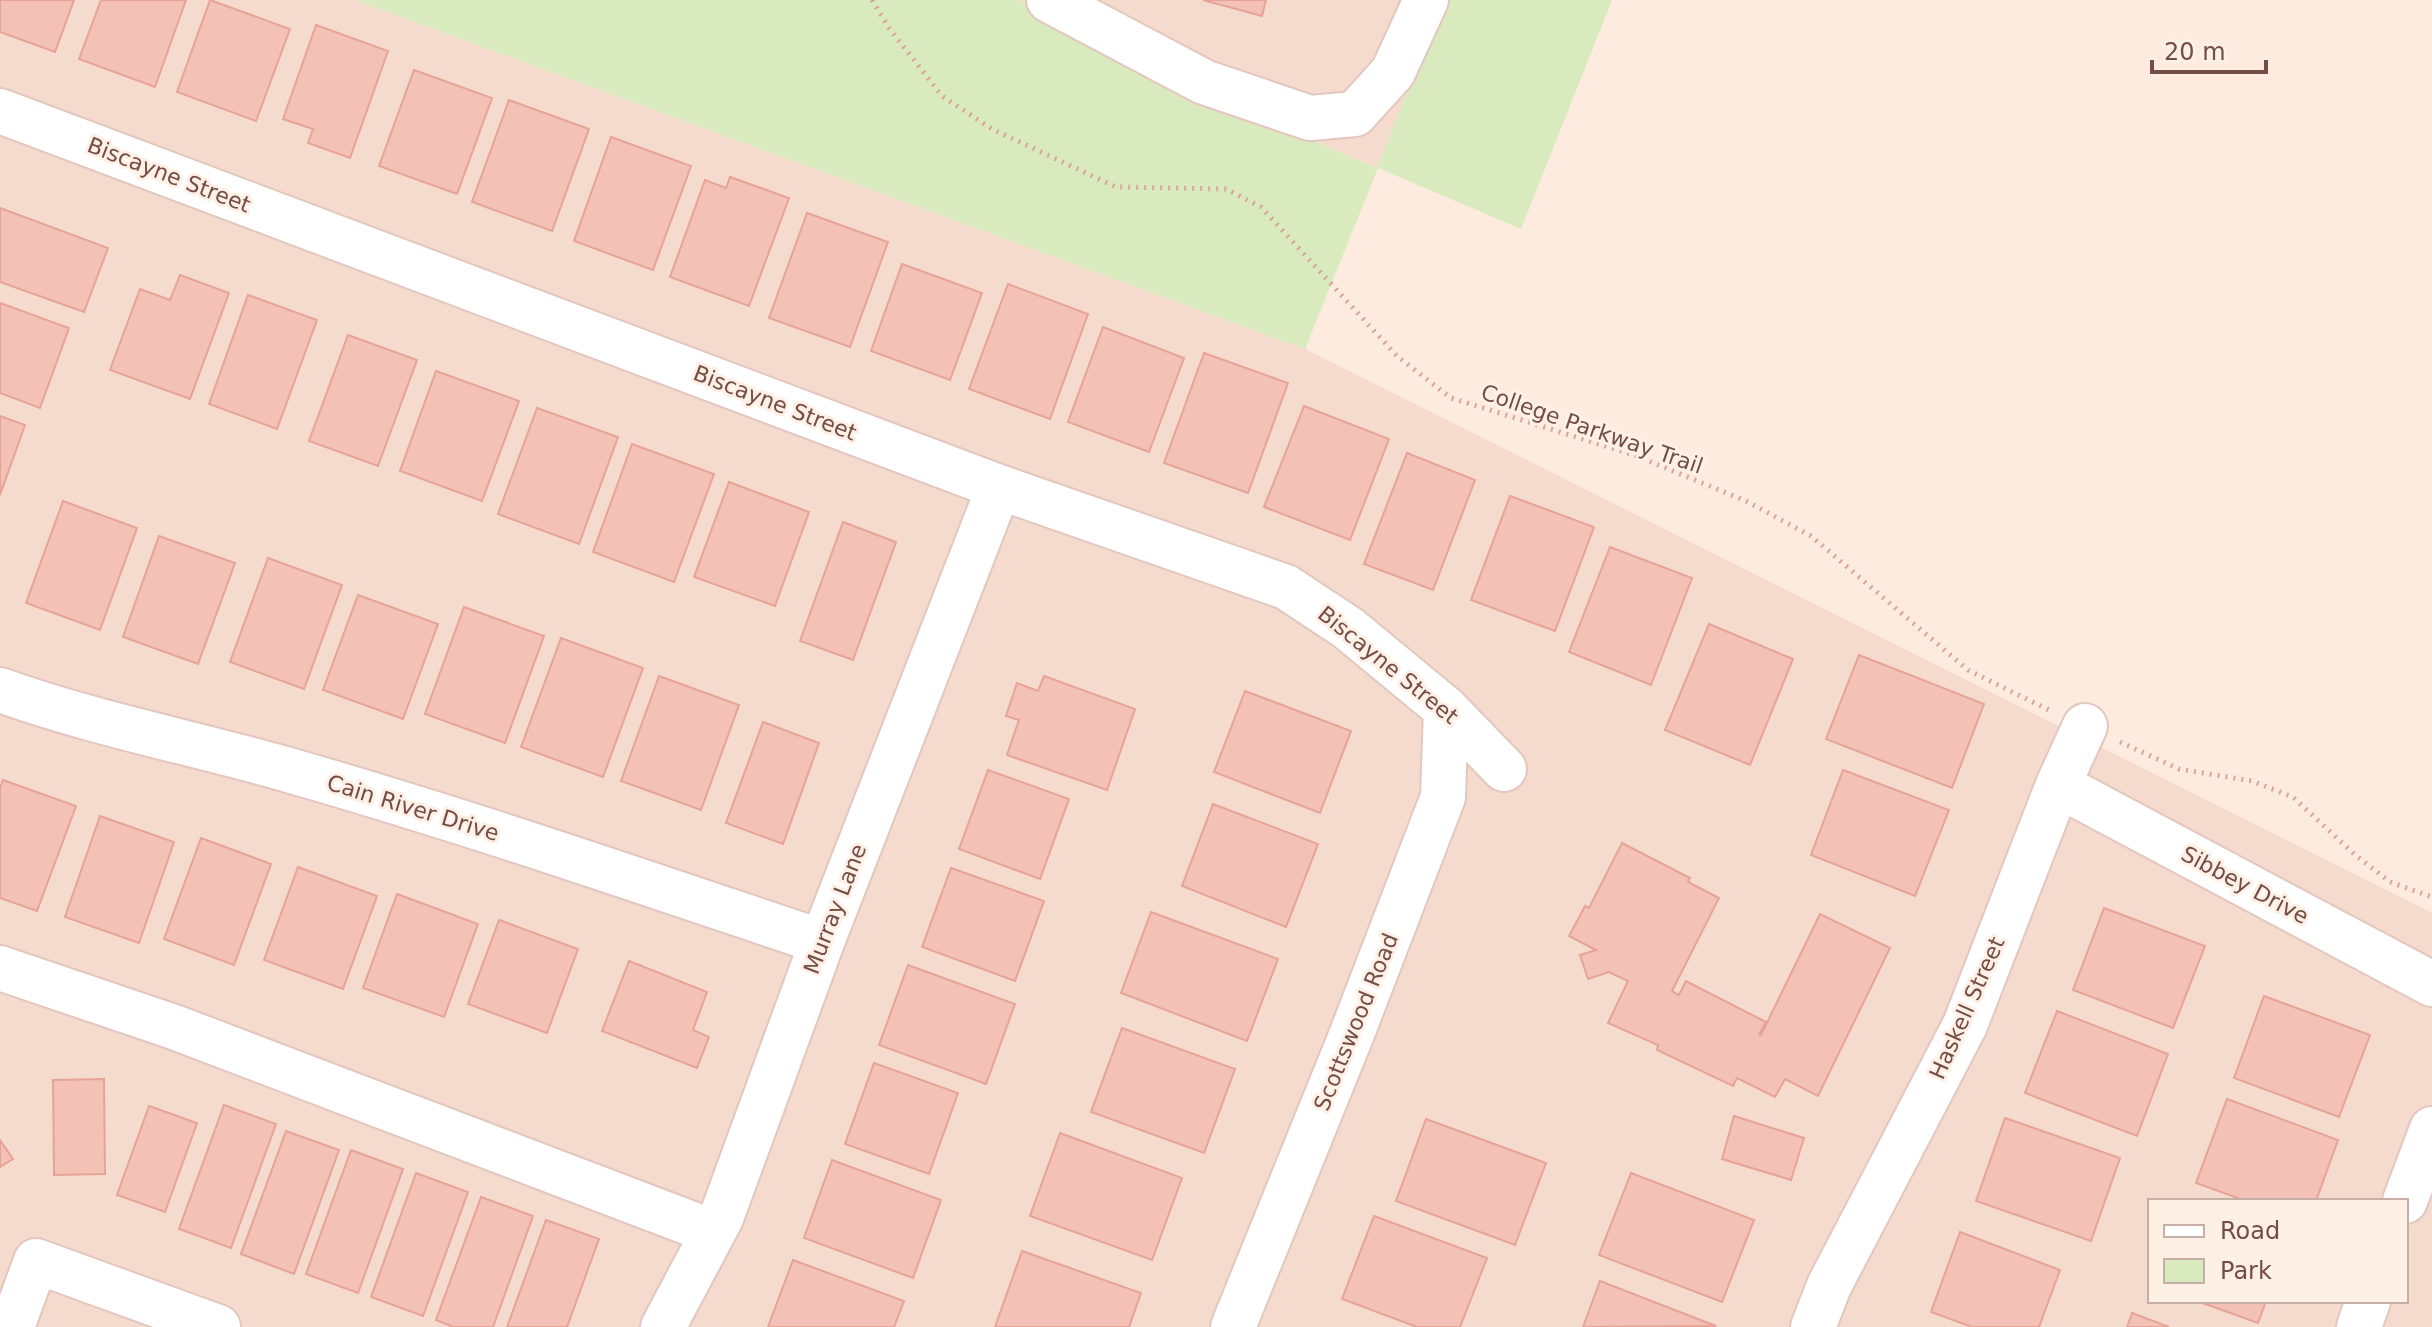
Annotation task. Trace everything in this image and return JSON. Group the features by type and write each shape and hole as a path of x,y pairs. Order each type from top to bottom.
{"street":[{"path":"1049,0 1204,82 1310,118 1355,114 1393,72 1426,0"},
{"name":"Biscayne Street","path":"0,111 999,487 1286,587 1348,628 1446,709 1504,769"},
{"name":"Murray Lane","path":"663,1327 721,1218 822,942 999,487"},
{"name":"Cain River Drive","path":"0,690 46,707 291,771 554,851 822,942"},
{"name":"Scottswood Road","path":"1233,1327 1351,1036 1443,797 1446,709"},
{"name":"Haskell Street","path":"1813,1327 1829,1286 1965,1025 2058,785 2085,726"},
{"name":"Sibbey Drive","path":"2058,785 2432,984"},
{"path":"0,968 174,1027 713,1232"},
{"path":"2406,1199 2432,1129"},
{"path":"12,1327 36,1261 218,1327"},
{"path":"2359,1327 2367,1303"}],"path":[{"name":"College Parkway Trail","path":"872,0 889,28 942,96 992,129 1116,187 1226,189 1261,207 1397,356 1451,398 1634,455 1746,501 1811,536 1968,670 2179,769 2252,781 2293,797 2353,853 2390,882 2432,897"}],"shaded area":[{"path":"0,0 355,0 1305,349 2432,913 2432,1327 0,1327"},
{"path":"1017,0 1444,0 1378,168 1193,89"}],"green space":[{"path":"355,0 1017,0 1193,89 1377,168 1444,0 1612,0 1521,229 1378,168 1305,349"}],"building":[{"path":"0,0 74,0 55,52 0,32"},
{"path":"101,0 186,0 155,87 79,59"},
{"path":"210,0 290,29 256,121 177,92"},
{"path":"1203,0 1266,0 1262,16"},
{"path":"316,25 388,51 350,158 308,143 313,129 283,119"},
{"path":"414,70 492,98 457,194 379,166"},
{"path":"509,100 589,129 552,231 472,202"},
{"path":"611,137 691,166 653,270 574,241"},
{"path":"730,177 789,198 749,306 670,277 705,180 726,188"},
{"path":"0,208 108,248 84,312 0,282"},
{"path":"807,213 888,242 850,347 769,318"},
{"path":"902,264 982,293 950,380 871,351"},
{"path":"180,275 229,293 190,399 110,370 140,289 170,300"},
{"path":"1008,284 1088,314 1050,419 969,389"},
{"path":"248,295 317,320 277,429 209,404"},
{"path":"0,303 69,328 40,408 0,393"},
{"path":"1103,327 1184,358 1149,452 1068,422"},
{"path":"348,335 417,360 378,466 309,441"},
{"path":"1204,353 1288,383 1248,493 1164,463"},
{"path":"436,371 519,401 482,501 400,471"},
{"path":"1304,406 1389,439 1350,540 1264,507"},
{"path":"537,408 618,437 579,544 498,514"},
{"path":"0,416 25,425 0,495"},
{"path":"632,444 714,474 674,582 593,552"},
{"path":"1407,453 1475,480 1433,590 1364,564"},
{"path":"729,482 809,512 775,606 694,577"},
{"path":"1510,496 1594,527 1555,631 1471,600"},
{"path":"63,501 137,528 100,630 26,603"},
{"path":"843,522 896,542 853,660 800,641"},
{"path":"159,536 235,563 198,664 123,637"},
{"path":"1610,547 1692,578 1651,685 1569,652"},
{"path":"268,558 342,585 304,689 230,662"},
{"path":"358,595 438,624 403,719 323,690"},
{"path":"464,607 544,636 505,743 425,714"},
{"path":"1709,624 1793,659 1750,765 1665,730"},
{"path":"561,638 643,668 603,777 521,747"},
{"path":"1859,655 1984,704 1952,788 1826,739"},
{"path":"659,676 739,705 701,810 621,781"},
{"path":"1044,676 1135,709 1107,790 1007,755 1019,720 1006,716 1017,683 1038,691"},
{"path":"1245,691 1351,731 1320,813 1214,772"},
{"path":"763,722 819,743 783,844 726,823"},
{"path":"988,770 1069,799 1040,879 959,849"},
{"path":"1843,770 1949,810 1915,896 1811,855"},
{"path":"3,780 76,806 37,911 0,898 0,788"},
{"path":"1213,804 1318,844 1286,927 1182,886"},
{"path":"100,816 174,842 139,943 65,917"},
{"path":"201,838 271,864 234,965 164,939"},
{"path":"1622,843 1690,878 1688,882 1719,898 1672,991 1679,995 1686,981 1766,1022 1761,1035 1820,914 1890,948 1818,1096 1785,1079 1775,1097 1737,1078 1733,1086 1657,1050 1658,1045 1608,1023 1628,981 1609,972 1588,979 1580,955 1596,950 1569,936 1585,906 1589,908"},
{"path":"298,867 377,896 343,989 264,960"},
{"path":"951,868 1044,901 1015,981 922,947"},
{"path":"397,894 478,924 444,1017 363,988"},
{"path":"2104,908 2205,946 2173,1028 2073,990"},
{"path":"1151,912 1278,959 1247,1041 1121,993"},
{"path":"499,920 578,949 547,1033 468,1004"},
{"path":"629,961 707,992 693,1030 709,1037 697,1068 602,1031"},
{"path":"908,965 1015,1004 986,1084 879,1045"},
{"path":"2264,996 2370,1035 2339,1117 2234,1078"},
{"path":"2057,1011 2168,1054 2137,1136 2025,1093"},
{"path":"1122,1028 1235,1069 1204,1153 1091,1112"},
{"path":"874,1063 958,1093 929,1174 845,1144"},
{"path":"104,1079 105,1174 54,1175 53,1080"},
{"path":"2227,1099 2338,1140 2317,1199 2240,1199 2196,1183"},
{"path":"224,1105 276,1124 231,1248 179,1229"},
{"path":"149,1106 197,1123 165,1212 117,1195"},
{"path":"1734,1116 1804,1138 1791,1180 1722,1159"},
{"path":"2005,1118 2120,1158 2091,1241 1976,1201"},
{"path":"1426,1119 1546,1163 1515,1245 1396,1201"},
{"path":"286,1131 339,1150 294,1274 241,1254"},
{"path":"1060,1133 1182,1178 1152,1260 1030,1216"},
{"path":"0,1140 13,1159 0,1167"},
{"path":"351,1150 403,1169 358,1293 306,1274"},
{"path":"832,1160 941,1200 913,1278 804,1238"},
{"path":"416,1173 468,1192 423,1316 371,1297"},
{"path":"1631,1173 1754,1220 1722,1302 1599,1255"},
{"path":"481,1197 533,1216 493,1327 453,1327 436,1320"},
{"path":"1374,1216 1487,1258 1460,1327 1417,1327 1342,1299"},
{"path":"546,1220 599,1239 567,1327 507,1327"},
{"path":"1960,1232 2060,1270 2039,1327 1972,1327 1931,1312"},
{"path":"1022,1251 1141,1293 1129,1327 995,1327"},
{"path":"793,1260 904,1301 894,1327 768,1327"},
{"path":"1600,1281 1716,1326 1583,1327"},
{"path":"2203,1303 2265,1303 2258,1323"},
{"path":"2132,1313 2169,1327 2127,1327"}]}
